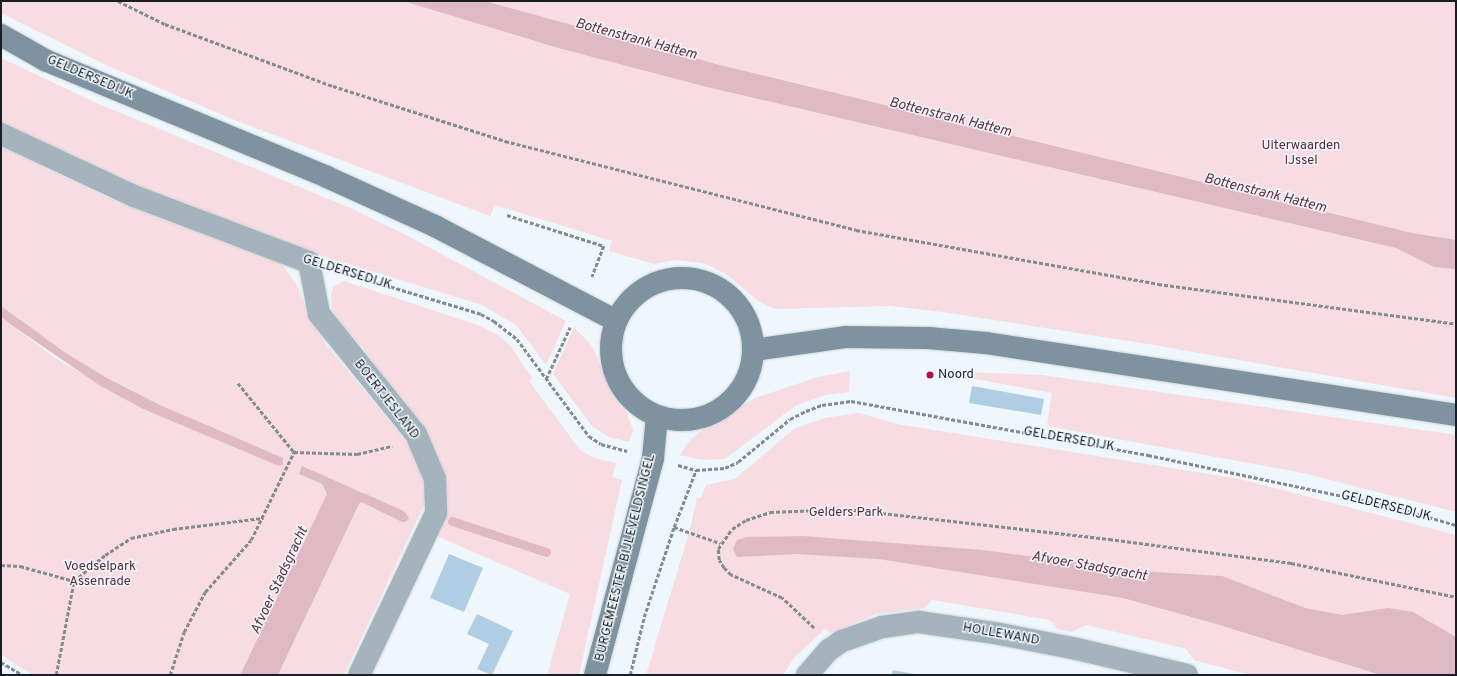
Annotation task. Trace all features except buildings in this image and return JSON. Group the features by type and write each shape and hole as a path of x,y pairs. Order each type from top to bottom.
{"main road":[{"name":"GELDERSEDIJK","path":"1,35 45,60 327,177 435,226 615,320"},
{"path":"683,276 711,282 734,299 749,322 753,350 745,383 735,397 722,408 707,416 691,420 674,420 657,416 632,401 616,377 609,349 615,320 631,297 655,281 683,276"},
{"path":"753,350 845,337 928,338 979,342 1456,415"},
{"name":"BURGEMEESTER BIJLEVELDSINGEL","path":"596,675 653,458 657,416"}],"street":[{"name":"GELDERSEDIJK","path":"1,134 134,196 309,262"},
{"name":"BOERTJESLAND","path":"309,262 318,314 416,434 435,479 436,513 359,675"},
{"name":"HOLLEWAND","path":"819,661 859,634 882,627 919,622 1000,634 1077,649 1187,675"}],"path":[{"path":"118,1 165,24 333,86 505,141 856,230 1158,284 1456,324"},
{"name":"GELDERSEDIJK","path":"309,262 481,314 494,321 517,339 589,436 601,444 653,458"},
{"path":"238,383 294,452"},
{"name":"GELDERSEDIJK","path":"674,527 696,470 725,468 738,462 790,419 806,410 822,405 851,402 1148,455 1394,507 1456,525"},
{"path":"294,452 365,453 389,447 416,434"},
{"path":"170,675 184,632 205,592 246,547 263,518 294,452"},
{"path":"819,661 810,623 789,603 727,572 718,557 720,543 740,523 770,512 846,509 1109,539 1291,563 1456,597"},
{"path":"56,675 74,581 105,555 131,538 173,529 263,518"},
{"path":"630,675 644,616 674,527 720,543"},
{"path":"1,565 20,566 74,581"},
{"path":"1,662 23,675"}],"green space":[{"name":"Uiterwaarden IJssel","path":"1,1 1456,1 1456,398 1148,344 943,312 889,306 775,309 758,301 726,274 703,263 676,260 654,264 609,251 612,241 495,205 490,216 237,121 108,66 1,13"},
{"path":"1,58 99,104 348,207 408,236 566,321 546,365 516,325 482,305 322,256 146,188 1,122"},
{"name":"Voedselpark Assenrade","path":"1,147 106,197 214,239 280,261 297,285 312,322 327,346 415,452 427,486 424,505 344,675 278,675 359,504 361,502 402,522 363,492 333,481 299,474 322,484 327,494 240,675 33,675 1,655 1,317 52,356 143,409 283,465 284,461 160,405 107,378 66,353 1,306"},
{"path":"344,281 478,325 496,334 510,345 532,378 529,381 580,450 594,458 616,463 612,477 622,480 579,675 547,675 570,594 432,534 426,444 364,349 336,319 332,309 331,294 333,287"},
{"path":"574,327 592,346 612,392 627,413 633,430 629,442 609,437 592,426 553,374"},
{"path":"850,371 849,392 825,395 795,406 725,459 702,460 680,455 686,445 699,432 755,398 818,377"},
{"path":"960,372 1042,375 1456,435 1456,512 1303,473 1047,426 1052,393 965,377"},
{"name":"Gelders Park","path":"859,413 897,424 1240,479 1456,535 1456,675 1250,675 1194,660 1186,649 1150,640 1086,625 1072,632 1057,629 1050,620 932,600 925,608 876,614 831,633 825,629 794,658 783,675 646,675 690,529 697,498 701,498 706,485 735,479 795,428 825,418"}],"water":[{"path":"403,1 484,1 716,64 1412,233 1456,240 1456,269 1434,267 1396,248 707,87 562,49"},
{"path":"1,306 66,353 107,378 160,405 283,458 283,465 279,466 143,409 99,385 1,317"},
{"path":"302,466 404,511 409,518 406,522 402,522 361,502 278,675 240,675 327,494 322,484 299,474"},
{"path":"803,536 983,550 1137,571 1222,576 1305,608 1342,615 1388,608 1413,612 1456,637 1456,675 1381,675 1213,623 1123,598 879,559 796,554 737,557 733,549 737,540 747,537"}],"waterway":[{"name":"Afvoer Stadsgracht","path":"452,521 546,552"}],"place":[{"name":"Noord","path":"930,375"}],"water label":[{"name":"Bottenstrank Hattem","path":"636,40"},
{"name":"Bottenstrank Hattem","path":"950,118"},
{"name":"Bottenstrank Hattem","path":"1265,194"}]}
